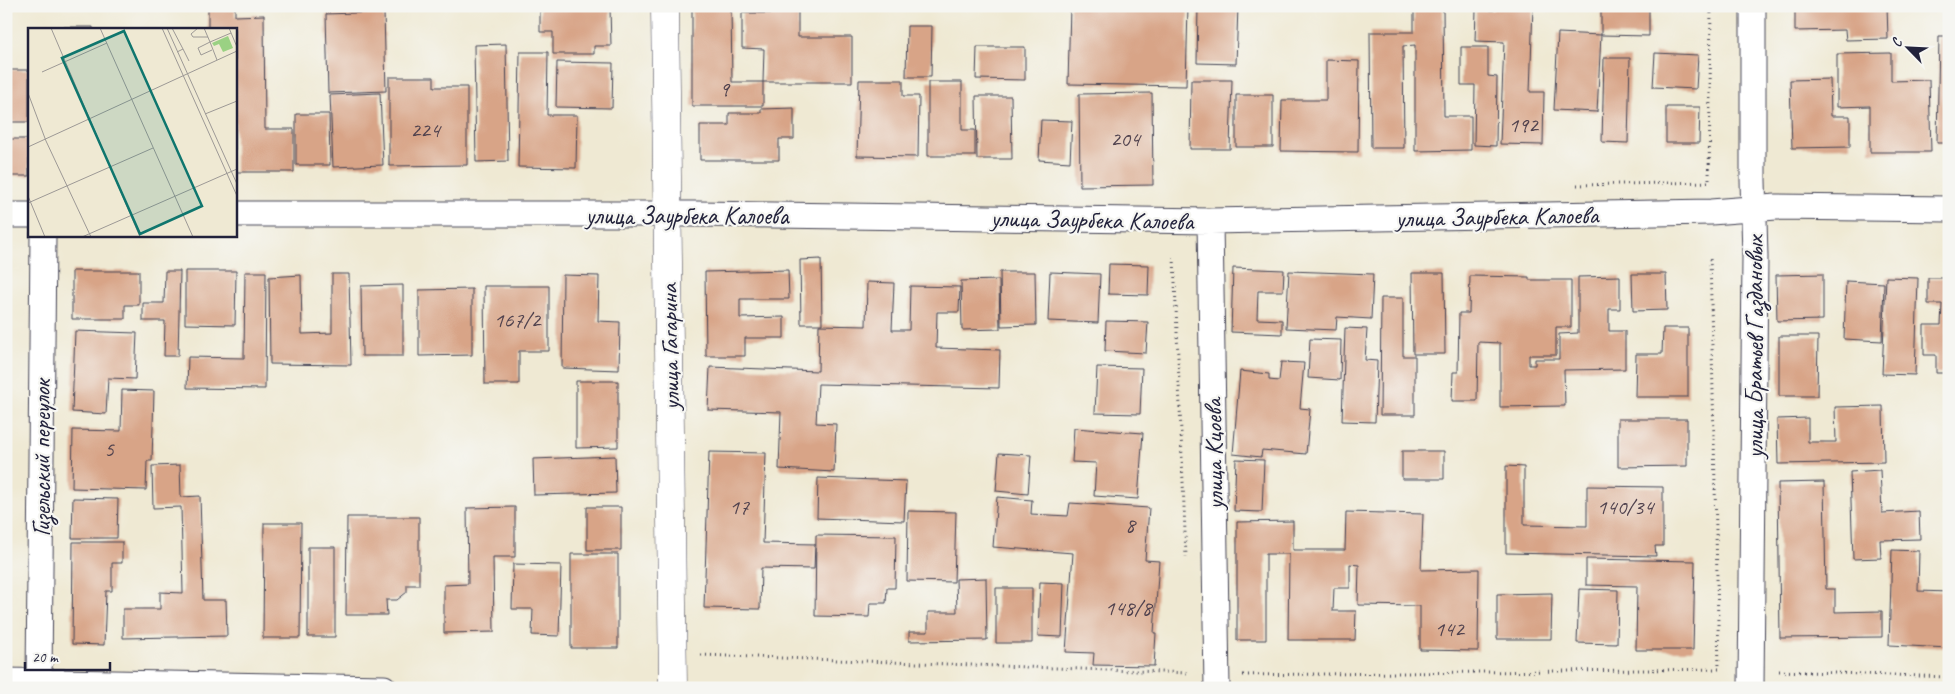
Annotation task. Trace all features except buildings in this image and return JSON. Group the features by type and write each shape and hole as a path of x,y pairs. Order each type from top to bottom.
{"street":[{"name":"улица Гагарина","path":"665,6 673,688"},
{"name":"улица Братьев Газдановых","path":"1751,688 1756,257 1753,6"},
{"name":"улица Заурбека Калоева","path":"236,214 668,215 1210,221 1711,212 1776,207 1949,209"},
{"path":"6,215 28,214"},
{"name":"улица Кцоева","path":"1210,221 1225,681"},
{"name":"Гизельский переулок","path":"39,682 43,236"},
{"path":"6,681 384,688"}],"path":[{"path":"1570,185 1709,182 1711,6"},
{"path":"1225,681 1719,669 1710,256"},
{"path":"1174,258 1186,564"},
{"path":"698,655 1190,673 1190,663"},
{"path":"1775,670 1949,677"}]}
